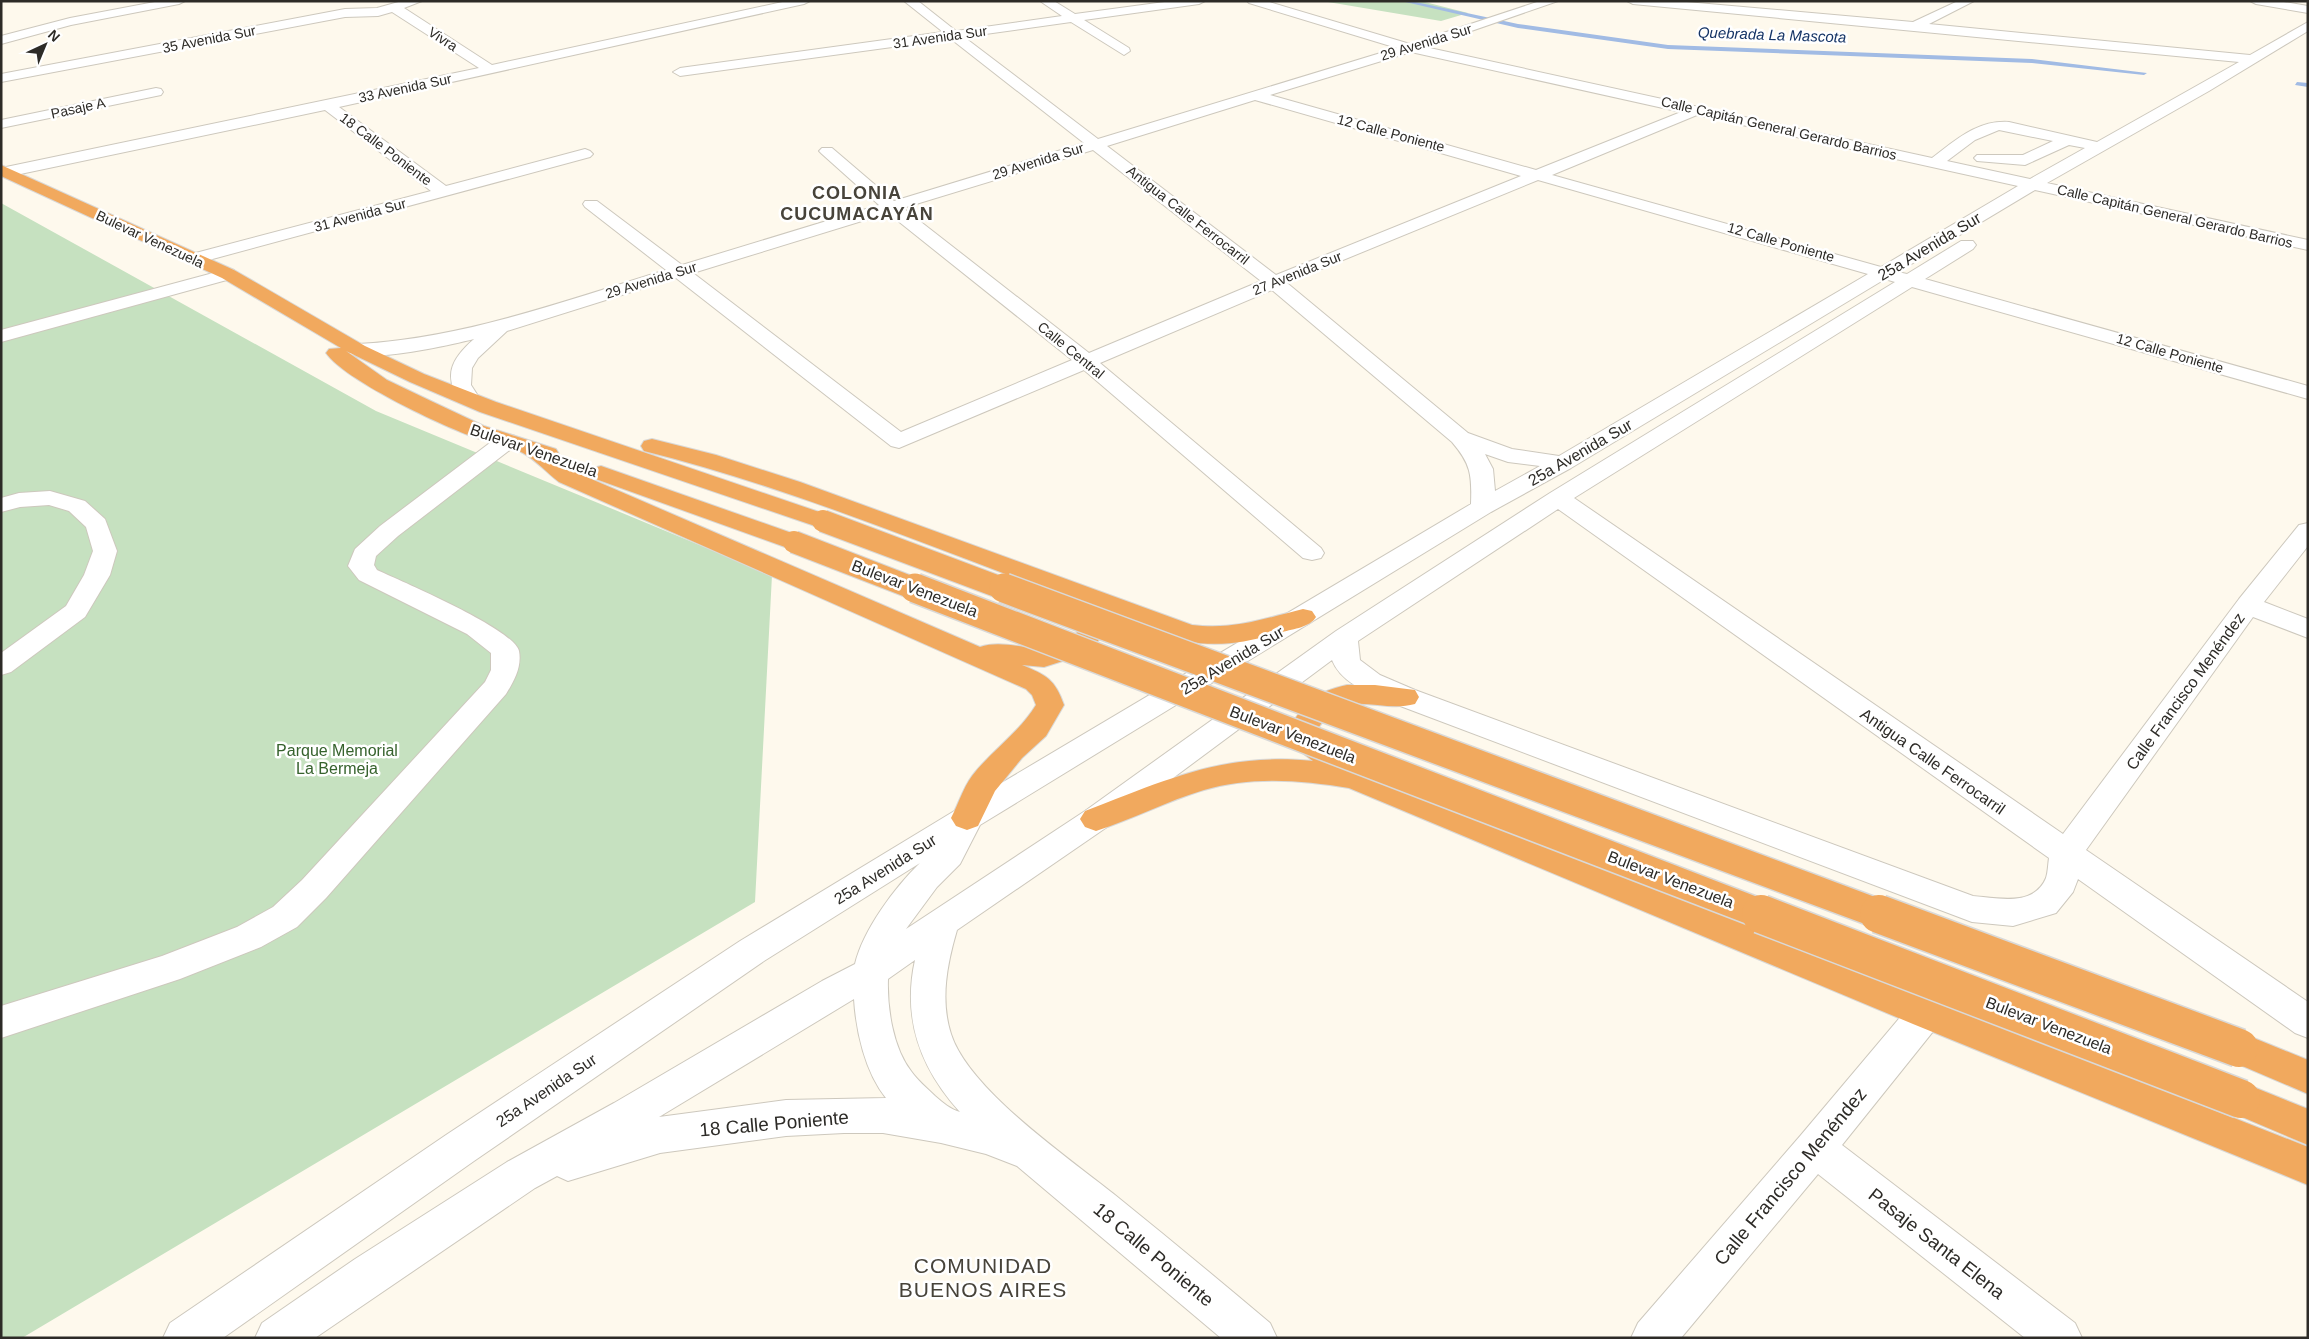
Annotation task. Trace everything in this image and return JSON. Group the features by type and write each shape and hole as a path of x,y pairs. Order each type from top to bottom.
{"highway":[{"name":"Bulevar Venezuela","path":"3,171 228,274 358,350 469,399 823,521 2239,1048 2308,1077"},
{"name":"Bulevar Venezuela","path":"295,314 347,363 380,384 476,431 519,444 794,542 2241,1099 2308,1127"},
{"path":"547,427 648,445 708,460 792,487 1053,585 1196,634 1212,636 1243,635 1303,617"},
{"path":"519,444 567,477 1036,682 1045,691 1050,705 1036,729 1012,751 982,785 967,818"},
{"path":"966,650 1044,658 1081,646 1092,630 1090,614 1053,585"},
{"path":"1354,778 1310,744 1304,727 1311,712 1328,699 1350,694 1405,697"},
{"path":"1096,819 1209,777 1232,773 1286,769 1354,778 1926,1013 2308,1166"}],"street":[{"path":"1,40 70,22 179,1"},
{"name":"35 Avenida Sur","path":"1,78 345,13 378,12 416,1"},
{"name":"33 Avenida Sur","path":"3,171 328,105 804,1"},
{"name":"Antigua Calle Ferrocarril","path":"910,1 1274,282 1460,437 1476,455 1483,470 1483,507"},
{"path":"1046,1 1124,52"},
{"name":"31 Avenida Sur","path":"680,72 1200,1"},
{"name":"Calle Capitán General Gerardo Barrios","path":"1253,1 1410,48 2306,242"},
{"name":"29 Avenida Sur","path":"358,350 400,348 444,341 486,331 1094,143 1410,48 1552,1"},
{"path":"1633,1 2251,59"},
{"path":"2256,1 2308,10"},
{"path":"1915,26 1961,2"},
{"path":"324,4 345,13"},
{"name":"Vivra","path":"395,8 491,70"},
{"name":"25a Avenida Sur","path":"278,1338 370,1274 521,1175 627,1116 834,992 870,973 942,922 1096,819 1345,637 1899,276 2033,184 2204,88 2308,26"},
{"name":"25a Avenida Sur","path":"2004,221 2053,188 2308,42"},
{"name":"Pasaje A","path":"1,124 156,92"},
{"name":"12 Calle Poniente","path":"1253,95 2308,392"},
{"name":"18 Calle Poniente","path":"328,105 444,192"},
{"name":"27 Avenida Sur","path":"679,271 899,441 1274,282 1697,110"},
{"path":"1935,163 1960,144 1994,125 2099,147"},
{"path":"1949,154 2018,161 2031,158 2067,140"},
{"name":"Calle Central","path":"827,151 892,207 1086,362 1312,553"},
{"name":"31 Avenida Sur","path":"194,259 585,154"},
{"path":"591,204 679,271"},
{"name":"25a Avenida Sur","path":"184,1338 452,1153 730,966 967,818 1483,507 1899,276 1979,237"},
{"path":"1,336 228,274"},
{"name":"29 Avenida Sur","path":"469,399 461,386 461,372 468,357 481,343 524,318"},
{"name":"Antigua Calle Ferrocarril","path":"1460,437 1508,455 1563,463"},
{"path":"1,1022 168,969 249,938 285,917 314,889 496,687 506,670 505,650 476,628 368,574 361,566 364,554 388,531 519,444"},
{"path":"1,505 19,500 50,498 77,506 97,524 105,551 97,574 76,611 1,666"},
{"name":"Antigua Calle Ferrocarril","path":"1558,498 2308,1022"},
{"name":"Calle Francisco Menéndez","path":"2066,854 2248,605 2308,530"},
{"path":"2248,605 2308,629"},
{"path":"1345,637 1344,658 1350,666 1366,680 1405,697 1972,909 2013,912 2044,904 2061,883 2066,854"},
{"path":"941,1126 897,1082 888,1064 874,1021 870,973 874,956 886,932 923,880 950,854 967,818"},
{"name":"18 Calle Poniente","path":"942,922 931,960 926,988 930,1024 939,1051 960,1083 991,1117 1029,1152 1255,1338"},
{"name":"Calle Francisco Menéndez","path":"1652,1338 1815,1148 1926,1013"},
{"name":"18 Calle Poniente","path":"521,1175 660,1135 786,1118 844,1115 883,1116 941,1126 986,1136 1029,1152"},
{"name":"Pasaje Santa Elena","path":"1815,1148 2060,1338"}],"green space":[{"path":"1322,1 1421,1 1468,13 1441,21"},
{"name":"Parque Memorial La Bermeja","path":"1,203 376,411 772,575 755,902 22,1338 1,1338"}],"waterway":[{"name":"Quebrada La Mascota","path":"1403,1 1518,26 1668,47 2032,61 2144,73"},
{"name":"Quebrada La Mascota","path":"2297,84 2308,85"}],"district":[{"name":"COLONIA CUCUMACAYÁN","path":"857,203"},
{"name":"COMUNIDAD BUENOS AIRES","path":"983,1278"}]}
